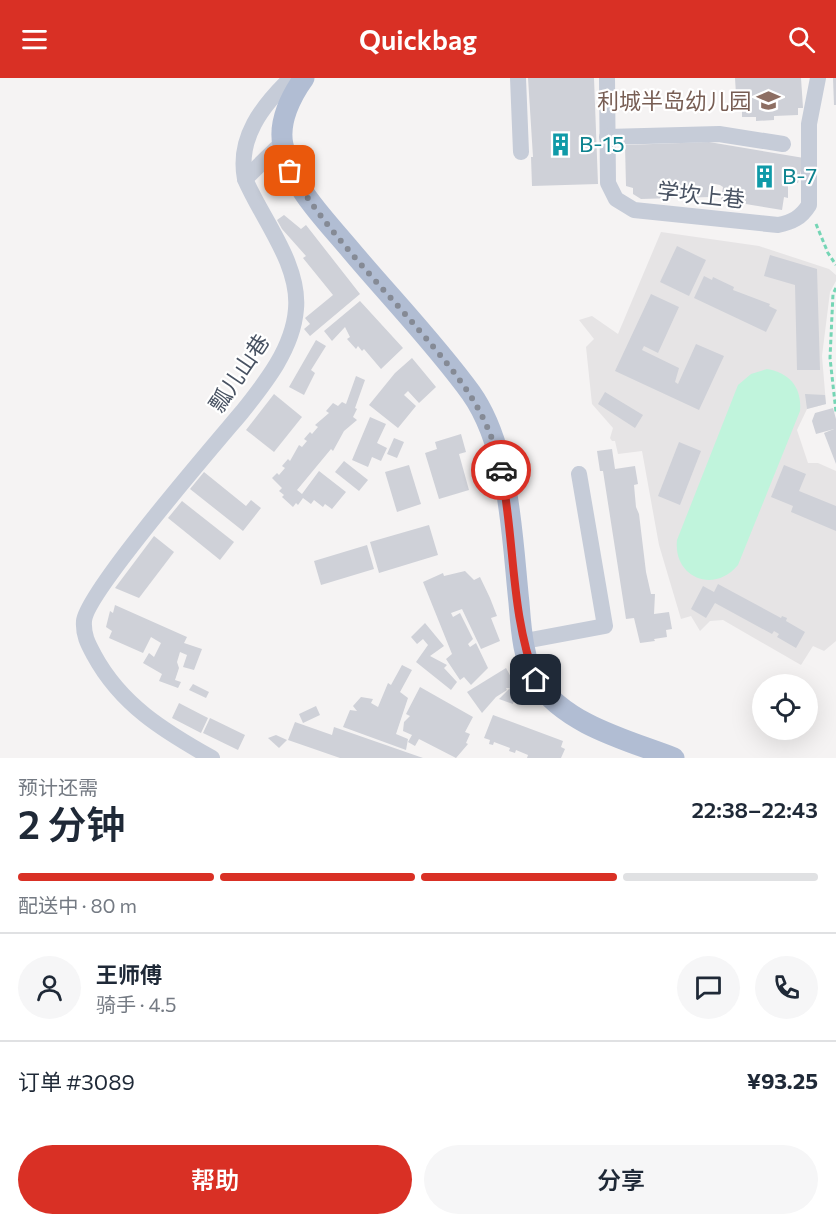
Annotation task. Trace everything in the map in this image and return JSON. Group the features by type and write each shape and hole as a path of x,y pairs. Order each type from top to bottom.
{"main road":[{"path":"304,78 291,100 285,117 282,143 290,171 303,192 473,396 496,446 508,507 525,641 536,680 548,697 570,714 674,758"}],"street":[{"name":"瓢儿山巷","path":"212,758 156,726 126,701 101,668 85,637 84,618 116,568 258,391 287,346 297,308 292,277 245,179 242,163 245,144 251,129 278,91 291,78"},
{"path":"518,78 521,152"},
{"name":"学坎上巷","path":"607,78 606,167 611,193 623,205 634,210 778,225 796,219 809,206"},
{"path":"809,206 809,124 818,78"},
{"path":"607,137 719,134 783,144"},
{"path":"245,179 282,143"},
{"path":"525,641 605,626 579,474"}],"path":[{"path":"809,206 828,253 836,265"},
{"path":"836,288 833,294 830,358 836,412"}],"shaded area":[{"path":"661,232 759,246 829,269 836,275 836,281 830,292 822,356 826,404 807,409 797,430 808,463 818,463 836,471 836,641 824,651 813,646 801,665 723,620 710,621 700,631 691,616 681,619 659,545 642,451 618,454 615,441 610,438 613,428 592,404 586,347 594,339 579,320 592,316 618,334"}],"green space":[{"path":"767,369 782,374 793,383 799,395 800,411 738,565 718,579 697,578 681,564 677,553 677,540 738,385 751,374"}],"building":[{"path":"528,78 594,78 598,184 532,186 531,157 533,157"},
{"name":"利城半岛幼儿园","path":"735,78 801,78 803,108 798,108 798,115 774,116 774,120 756,121 756,117 742,117 742,110 737,111"},
{"path":"833,78 836,78 836,105 834,105"},
{"path":"709,142 804,158 798,183 788,180 788,198 784,197 782,210 721,200 723,187 710,183 710,197 641,199 633,194 633,188 626,186 625,145"},
{"path":"284,215 301,229 306,225 360,294 310,336 304,329 310,324 305,318 333,295 303,258 306,256 282,229 277,220"},
{"path":"677,246 706,260 689,296 660,282"},
{"path":"770,255 817,269 820,370 797,370 795,285 764,276"},
{"path":"704,276 712,280 713,277 734,287 733,290 770,304 769,306 777,310 766,332 694,298"},
{"path":"651,294 679,307 658,353 644,346 642,350 679,368 675,382 678,384 696,344 724,356 699,410 615,371"},
{"path":"360,301 403,348 381,369 364,349 362,351 358,346 356,349 347,339 350,337 345,327 332,341 324,331"},
{"path":"316,340 326,346 311,370 315,373 304,395 289,387"},
{"path":"412,358 436,387 419,403 408,391 404,395 416,406 398,428 369,405 395,373"},
{"path":"356,376 365,380 353,417 357,420 344,431 333,451 331,449 297,490 302,494 319,471 346,492 332,509 325,504 323,507 314,500 311,504 303,498 298,505 296,503 293,507 282,497 284,495 279,491 282,488 272,478 277,473 279,475 285,468 282,466 288,459 290,461 299,445 302,447 307,441 304,439 318,427 315,425 329,413 326,411 333,403 338,406 342,402 346,404"},
{"path":"605,392 643,415 635,428 598,404"},
{"path":"274,394 302,417 274,452 246,430"},
{"path":"805,394 825,395 826,404 807,409"},
{"path":"833,408 836,419 836,464 824,433 834,429 816,434 812,421 815,413"},
{"path":"370,417 386,424 377,443 387,448 381,461 372,457 368,467 352,460"},
{"path":"461,434 466,452 459,454 469,490 439,499 425,453 437,449 435,442"},
{"path":"394,438 404,442 397,458 387,454"},
{"path":"679,442 701,451 680,505 658,496"},
{"path":"612,449 615,469 635,466 638,484 634,485 636,507 639,514 646,572 651,594 655,594 654,614 669,612 672,629 666,630 667,637 654,639 655,641 640,643 634,618 626,619 603,471 600,471 597,451"},
{"path":"344,461 368,480 359,491 335,472"},
{"path":"409,465 421,504 397,512 385,472"},
{"path":"784,465 806,474 799,491 836,506 836,531 791,512 793,506 771,497"},
{"path":"204,472 246,506 251,500 261,508 243,531 190,489"},
{"path":"182,501 234,542 220,560 168,518"},
{"path":"429,525 438,555 379,573 370,542"},
{"path":"154,536 174,552 139,598 115,588"},
{"path":"367,545 374,569 321,585 314,561"},
{"path":"465,571 474,580 480,577 497,616 491,618 500,641 481,649 462,609 451,613 453,617 460,613 473,639 468,644 470,647 476,643 488,668 471,685 464,677 460,680 446,659 452,654 423,582 443,573 444,576"},
{"path":"718,584 781,618 782,616 787,618 786,621 805,632 796,648 777,637 779,634 774,631 772,634 715,603 706,618 691,609 703,586 714,592"},
{"path":"115,605 187,637 184,643 202,649 194,670 183,667 187,655 180,652 177,662 179,668 175,680 181,682 178,688 159,681 162,674 143,663 149,653 154,657 161,643 151,637 143,653 109,638 112,631 106,627 110,611 113,613"},
{"path":"425,623 444,646 430,656 447,665 444,668 457,682 451,690 416,662 428,645 423,639 417,644 411,637"},
{"path":"402,665 412,670 400,692 408,698 396,734 408,739 406,750 343,727 350,710 357,711 353,706 361,697 373,699 371,703 378,707 388,683 391,685"},
{"path":"506,668 517,688 513,704 499,699 510,688 506,688 507,690 496,697 482,713 467,692"},
{"path":"193,684 209,692 206,698 189,690"},
{"path":"420,687 473,717 465,732 470,734 466,743 468,744 456,758 419,739 415,746 408,742 412,735 403,731 404,722 410,716 406,714"},
{"path":"179,703 208,718 201,733 172,718"},
{"path":"316,706 320,715 303,723 299,714"},
{"path":"493,715 563,741 561,747 565,749 561,758 527,758 528,755 516,750 515,753 509,751 510,748 494,742 493,745 489,744 490,740 484,738"},
{"path":"210,718 245,735 238,750 203,733"},
{"path":"295,722 332,735 334,727 423,758 340,758 288,740"},
{"path":"276,735 287,740 279,748 268,738"}],"way so far":[{"path":"290,171 324,219 473,396 496,446 501,470"}],"place":[{"name":"利城半岛幼儿园","path":"769,101"},
{"name":"B-15","path":"561,144"},
{"name":"B-7","path":"764,176"}],"route":[{"path":"501,470 508,507 521,624 528,661 536,680"}]}
